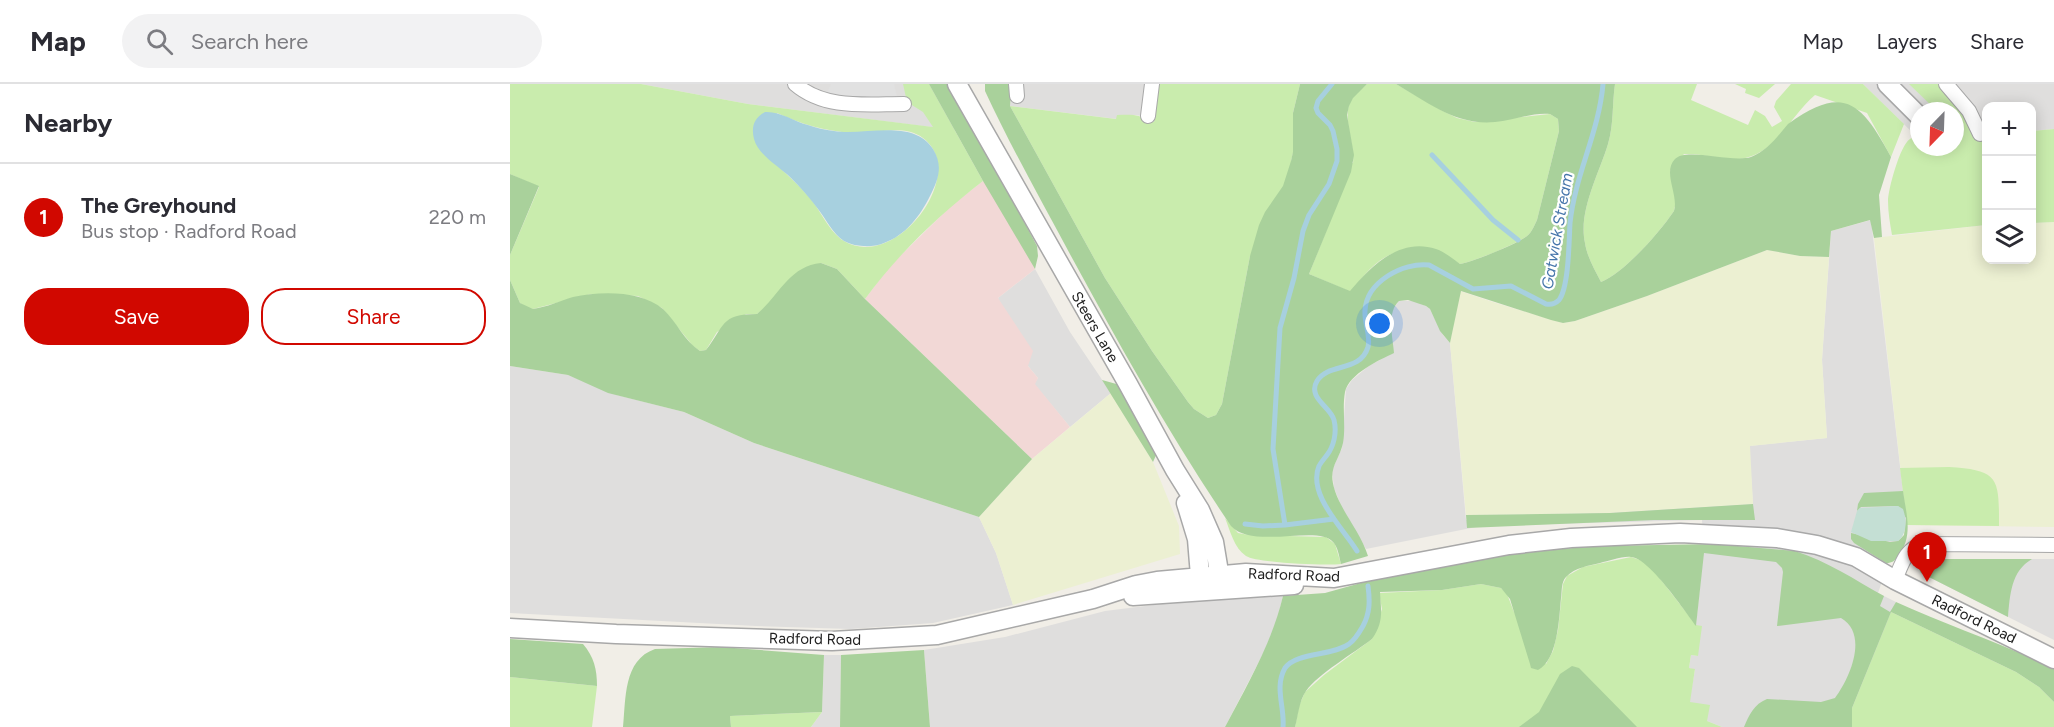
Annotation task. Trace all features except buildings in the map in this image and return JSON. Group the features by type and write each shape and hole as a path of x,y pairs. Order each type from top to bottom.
{"street":[{"path":"795,84 807,93 849,105 904,104"},
{"name":"Steers Lane","path":"957,84 1175,470 1192,495 1214,542 1221,582"},
{"path":"1148,116 1152,84"},
{"path":"1887,84 1910,107"},
{"path":"1946,84 1969,111 1980,134"},
{"path":"1175,470 1193,524 1201,584"},
{"name":"Radford Road","path":"510,628 832,641 937,635 1084,602 1136,585 1221,582 1255,573 1325,579 1348,577 1438,557 1509,545 1571,538 1680,533 1777,538 1817,545 1856,557 1895,580 2054,659"},
{"path":"1895,580 1908,552 1923,544 2054,545"}],"shaded area":[{"path":"641,84 935,84 955,130 748,104"},
{"path":"831,84 894,84 897,97 871,100 841,97 827,93"},
{"path":"1007,84 1159,84 1154,122 1148,122 1136,115 1117,119 1010,106 1011,94"},
{"path":"1863,84 2054,84 2054,129 2036,131 2036,102 1982,102 1982,140 1964,142 1964,102 1910,102 1910,130"},
{"path":"983,181 1000,200 1035,269 998,298 1033,351 1028,366 1038,378 1035,384 1070,427 1032,459 865,299 889,267 952,205"},
{"path":"1871,220 1907,525 1889,561 1878,593 1896,602 1852,708 1852,727 1722,727 1707,721 1689,702 1695,670 1689,668 1691,655 1698,656 1696,626 1704,545 1702,520 1481,526 1366,549 1342,508 1334,488 1332,470 1342,448 1346,389 1352,380 1380,360 1392,310 1399,301 1414,301 1430,309 1443,335 1450,343 1466,520 1753,504 1749,446 1827,438 1822,360 1831,231"},
{"path":"1035,269 1070,332 1111,393 1070,427 1034,384 1038,378 1028,366 998,298"},
{"path":"510,366 568,375 617,395 684,412 754,443 979,517 996,553 1013,605 933,623 851,629 510,613"},
{"path":"1924,559 2054,559 2054,640 1921,573"},
{"path":"1283,596 1277,620 1264,652 1225,727 930,727 924,650 1005,637 1105,611 1177,602"},
{"path":"824,655 841,655 840,727 811,727 822,712"}],"green space":[{"path":"510,84 641,84 748,104 933,127 923,112 907,102 903,84 929,84 983,181 920,236 891,266 865,299 837,269 821,263 757,314 746,314 717,332 706,350 700,351 693,346 662,308 638,296 591,294 533,309 520,303 510,280 510,255 539,187 510,174","holes":["777,113 832,131 861,133 897,130 923,138 935,154 938,173 932,194 921,214 904,231 885,243 864,247 844,241 834,232 805,192 764,153"]},
{"path":"929,84 948,84 1037,246 1038,256 1035,269 983,181"},
{"path":"985,84 1008,84 1011,94 1010,106 1105,278 1188,402 1208,418 1216,415 1222,404 1250,256 1259,225 1283,186 1291,161 1293,113 1300,84 1367,84 1353,98 1349,106 1347,115 1354,155 1351,172 1309,274 1350,291 1367,272 1387,256 1399,250 1423,246 1436,249 1460,264 1495,252 1527,236 1537,220 1559,131 1558,119 1550,114 1536,114 1495,122 1468,120 1431,105 1396,84 1615,84 1610,136 1590,193 1584,218 1586,248 1601,282 1631,261 1674,211 1670,170 1675,159 1689,154 1732,158 1751,157 1776,139 1788,124 1807,112 1837,102 1849,105 1860,112 1870,123 1891,157 1879,195 1882,237 1874,238 1870,220 1831,231 1829,257 1800,256 1767,250 1647,296 1563,323 1461,291 1450,343 1440,331 1430,309 1408,300 1399,301 1391,319 1394,353 1358,374 1352,379 1345,392 1343,443 1332,476 1338,499 1368,556 1341,564 1336,546 1326,537 1314,535 1254,536 1241,533 1231,526 1168,427 1109,325 1016,154 985,91"},
{"path":"1159,84 1300,84 1293,113 1291,161 1353,163 1348,120 1349,104 1367,84 1396,84 1457,118 1475,122 1550,114 1558,119 1559,131 1533,229 1521,239 1494,252 1460,264 1433,251 1398,252 1380,260 1351,292 1309,274 1327,229 1250,256 1222,404 1216,415 1208,418 1188,402 1105,278 1010,106 1116,119 1117,115 1134,115 1148,122 1154,122"},
{"path":"1615,84 1697,84 1691,100 1748,125 1755,110 1765,116 1772,127 1782,121 1774,107 1776,101 1791,84 1863,84 1904,124 1891,157 1867,113 1815,95 1772,143 1763,151 1752,156 1732,159 1684,154 1670,171 1676,201 1674,211 1631,261 1601,282 1586,248 1584,218 1590,193 1610,136"},
{"path":"1735,84 1775,84 1759,98 1745,93 1746,89"},
{"path":"1909,84 1939,84 1955,102 1928,102"},
{"path":"1964,114 1974,138 1982,140 1982,225 1892,235 1888,201 1895,168 1910,139 1910,156 1964,156"},
{"path":"2054,129 2054,222 2036,223 2036,131"},
{"path":"510,174 539,186 510,255"},
{"path":"2054,222 2054,527 1907,525 1874,238 1982,225 1982,264 2036,264 2036,223"},
{"path":"1767,250 1800,256 1829,257 1822,360 1827,438 1750,446 1753,504 1610,513 1466,515 1450,343 1460,291 1563,323 1647,296"},
{"path":"821,263 837,269 865,299 1032,459 979,517 754,443 684,412 608,393 568,375 510,366 510,280 520,303 533,309 573,297 595,294 632,295 643,298 663,309 689,342 700,351 706,350 730,319 736,316 757,314 792,276 810,265"},
{"path":"1102,380 1120,385 1157,453 1153,462"},
{"path":"1111,393 1153,462 1179,526 1180,554 1013,605 996,553 979,517 1032,459"},
{"path":"1949,467 1978,471 1993,480 1997,487 1999,526 1907,525 1900,468"},
{"path":"1903,491 1908,525 1906,541 1895,559 1886,563 1854,543 1851,533 1890,542 1898,541 1904,535 1906,518 1898,506 1861,507 1857,511 1864,493"},
{"path":"1753,504 1755,520 1654,520 1467,528 1466,515 1610,513"},
{"path":"1898,506 1903,509 1906,522 1905,531 1898,541 1871,541 1851,532 1860,508"},
{"path":"1225,518 1238,533 1326,537 1335,544 1341,564 1277,562 1246,556 1235,544"},
{"path":"1715,544 1795,551 1807,555 1841,571 1884,596 1880,606 1890,612 1896,602 2054,669 2054,702 2039,687 2016,672 1891,612 1852,708 1852,727 1744,727 1755,707 1767,699 1821,702 1835,698 1851,668 1855,645 1854,634 1841,618 1777,626 1783,572 1776,562 1704,553 1696,626 1666,586 1638,560 1631,557 1620,558 1574,571 1564,579 1562,584 1554,648 1545,665 1538,670 1531,668 1510,599 1501,588 1481,584 1442,590 1380,592 1380,622 1376,633 1372,639 1312,684 1302,699 1295,727 1225,727 1266,647 1283,596 1325,593 1386,576 1480,555 1600,546"},
{"path":"1631,557 1651,567 1696,625 1702,626 1698,656 1691,655 1689,668 1695,669 1690,702 1710,705 1707,721 1722,727 1295,727 1299,706 1305,692 1372,639 1382,609 1379,593 1442,590 1481,584 1501,588 1507,594 1514,612 1546,664 1553,651 1558,630 1563,584 1567,576 1583,567"},
{"path":"1922,559 2032,559 2020,570 2013,584 2008,617 1921,573 1918,567"},
{"path":"1891,612 2016,672 2039,687 2054,702 2054,727 1852,727 1852,708"},
{"path":"510,639 583,644 594,664 597,686 510,677"},
{"path":"721,647 824,655 822,712 730,716 731,727 623,727 628,682 637,662 645,654 655,649"},
{"path":"924,650 930,727 840,727 841,655"},
{"path":"1572,666 1579,668 1637,727 1519,727 1539,712 1560,674"},
{"path":"510,677 597,686 592,727 510,727"},
{"path":"822,712 811,727 731,727 730,716"}],"water":[{"path":"765,112 776,113 831,131 901,131 924,140 936,155 939,172 933,190 917,218 892,240 879,245 858,246 844,241 802,189 756,145 753,127 758,117"}],"waterway":[{"path":"1332,84 1318,101 1316,108 1333,131 1337,161 1329,184 1309,215 1303,231 1294,278 1280,328 1273,449 1285,525 1334,519"},
{"name":"Gatwick Stream","path":"1357,551 1322,500 1318,488 1319,466 1331,447 1335,429 1332,415 1315,392 1317,381 1329,371 1352,364 1364,355 1369,343 1365,316 1367,301 1379,283 1408,267 1429,265 1473,289 1511,286 1546,304 1553,304 1559,300 1567,274 1573,205 1597,119 1603,84"},
{"path":"1432,155 1493,220 1518,240"},
{"path":"1245,524 1285,525"},
{"name":"Gatwick Stream","path":"1283,727 1280,683 1285,668 1297,659 1334,651 1349,644 1361,629 1367,616 1368,586"}],"place":[{"name":"The Greyhound","path":"1927,582"}]}
